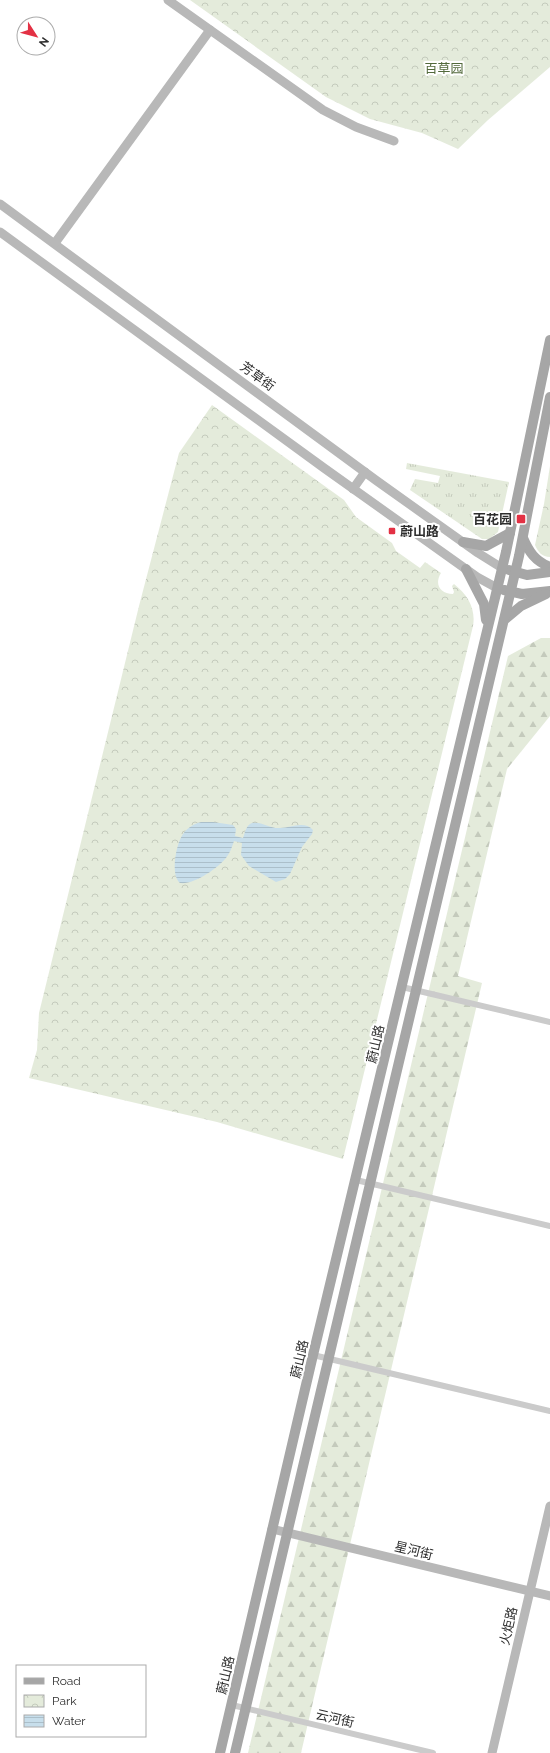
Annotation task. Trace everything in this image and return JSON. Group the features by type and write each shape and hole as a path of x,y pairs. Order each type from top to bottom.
{"main road":[{"path":"168,0 323,110 356,127 394,141"},
{"path":"55,243 210,30"},
{"name":"芳草街","path":"0,204 365,472 502,568"},
{"path":"0,232 353,489 466,569 497,588 510,592 522,594 550,592"},
{"name":"蔚山路","path":"220,1753 486,628 502,568 550,340"},
{"path":"235,1753 524,538 550,396"},
{"path":"353,489 365,472"},
{"path":"463,542 486,546 510,533"},
{"path":"524,538 532,556 539,562 550,567"},
{"path":"502,568 527,575 550,572"},
{"path":"466,569 484,604 486,628"},
{"path":"504,620 521,606 550,592"},
{"name":"火炬路","path":"492,1753 550,1506"},
{"name":"星河街","path":"272,1529 550,1596"}],"street":[{"path":"402,987 550,1022"},
{"path":"356,1180 550,1226"},
{"path":"313,1355 550,1411"},
{"name":"云河街","path":"232,1704 433,1753"}],"green space":[{"name":"百草园","path":"190,0 550,0 550,67 488,120 458,149 422,133 370,119 326,97"},
{"path":"212,405 344,500 356,517 392,543 396,551 420,568 425,562 441,573 438,581 440,588 448,594 453,594 454,592 452,586 454,584 467,598 472,608 474,620 473,626 343,1159 217,1122 29,1078 37,1050 39,1013 139,606 179,453"},
{"path":"407,463 509,482 498,532 489,539 482,539 410,490 415,479 438,483 440,476 406,469"},
{"path":"550,466 550,557 541,554 535,545"},
{"path":"541,638 550,638 550,716 507,769 458,976 482,983 301,1753 248,1753 508,656"}],"water":[{"path":"201,822 233,825 236,829 235,836 243,838 247,827 252,823 259,823 277,828 306,825 313,830 312,834 302,847 290,874 285,879 276,882 249,866 241,855 242,843 234,841 227,856 217,866 199,879 186,883 180,883 175,873 175,859 180,839 187,829"}],"place":[{"name":"百花园","path":"521,519"},
{"name":"蔚山路","path":"392,531"}]}
